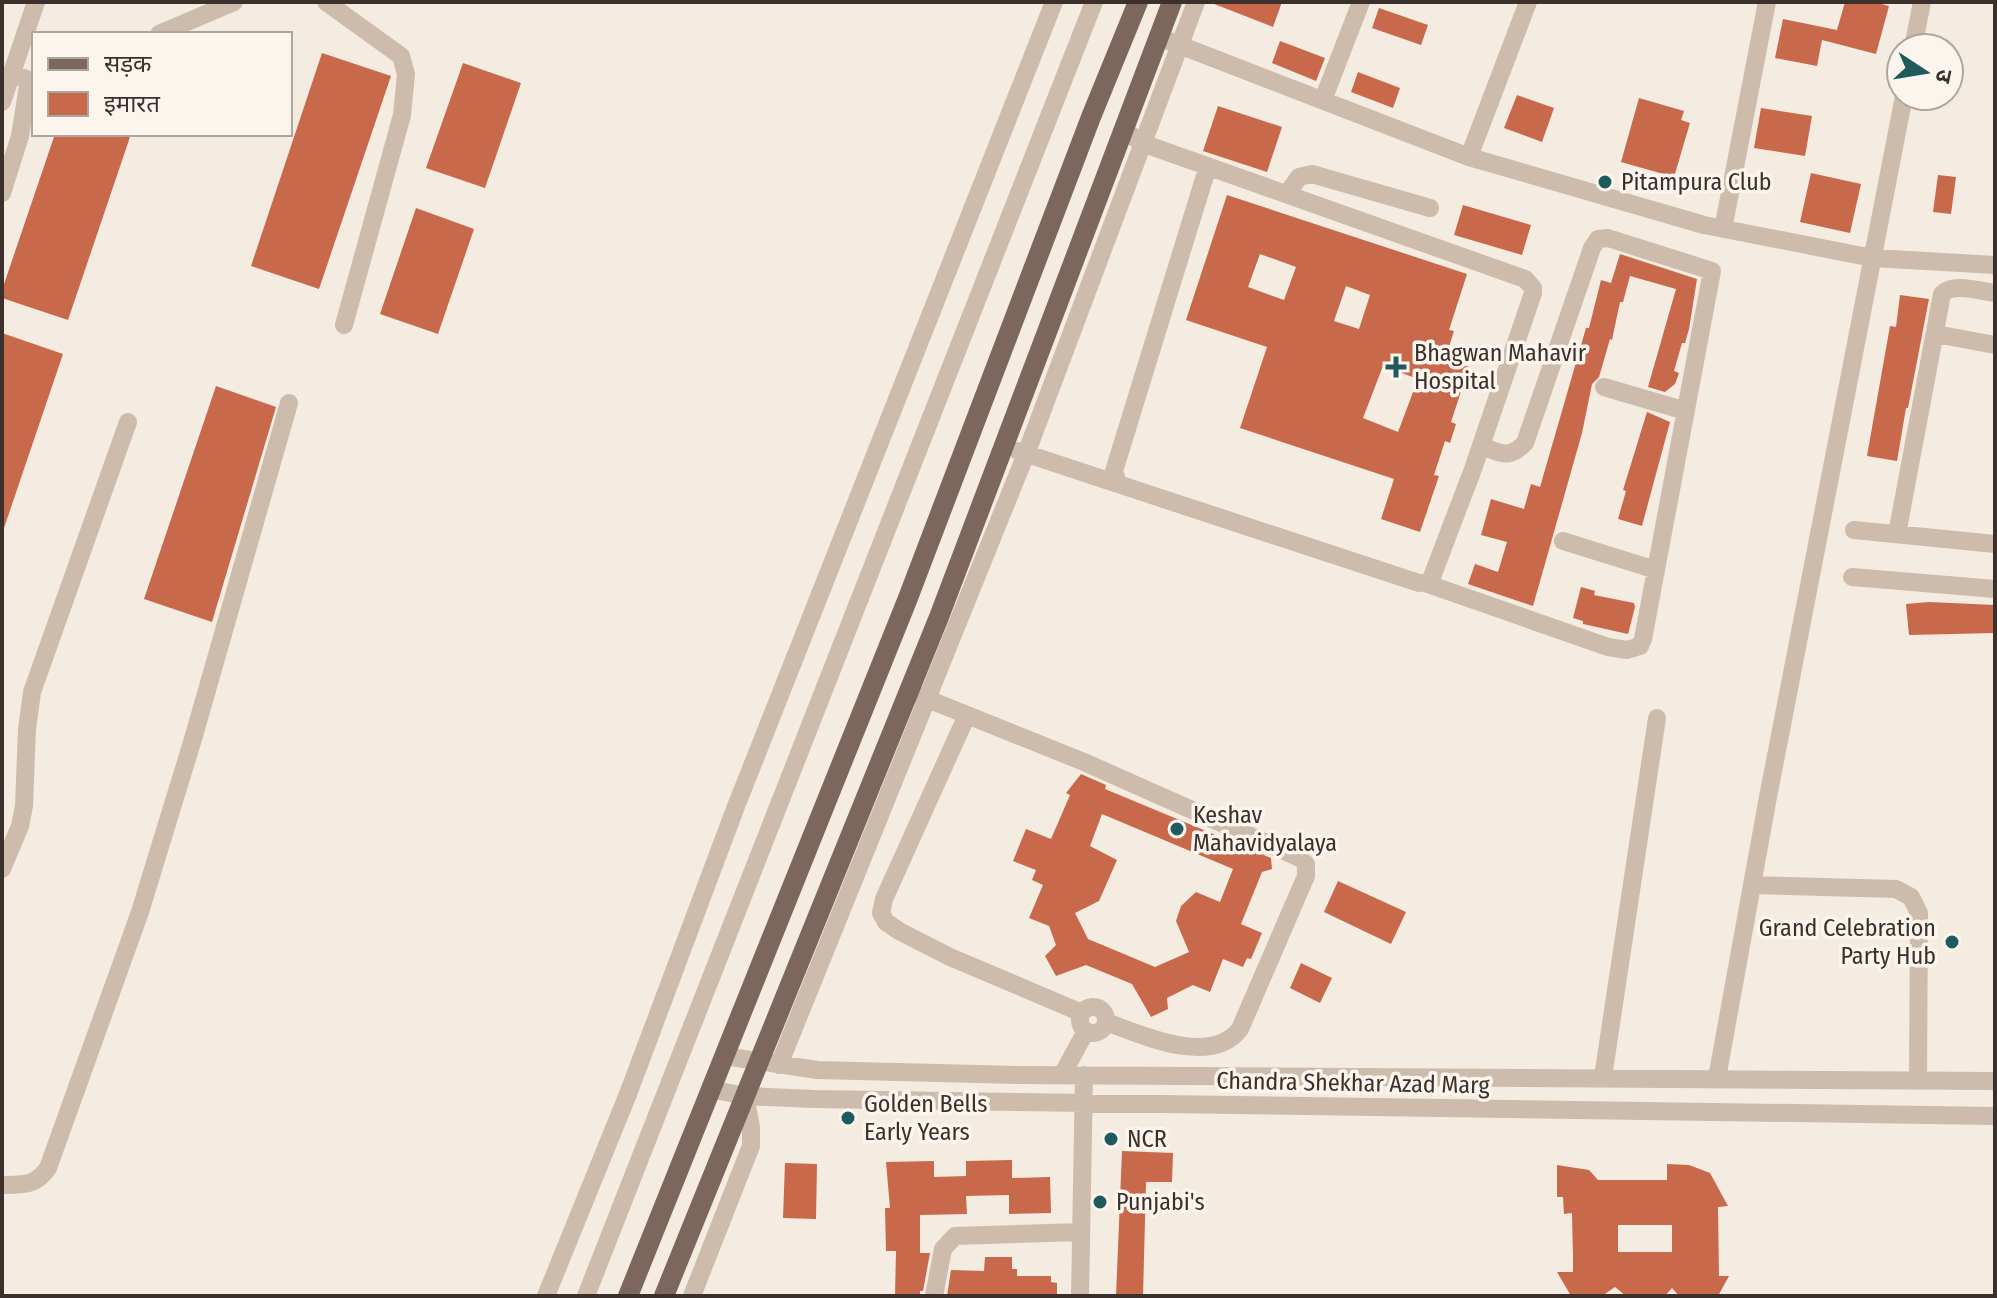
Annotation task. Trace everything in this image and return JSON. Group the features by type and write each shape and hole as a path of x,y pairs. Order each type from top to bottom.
{"main road":[{"path":"628,1296 908,598 1091,117 1138,2"},
{"path":"664,1296 745,1096 769,1064 917,695 1005,447 1124,130 1169,41 1172,2"},
{"path":"1091,117 1124,130"}],"street":[{"path":"2,193 20,136 28,86 24,76 36,2"},
{"path":"164,32 234,2"},
{"path":"326,2 401,56 406,74 402,115 344,325"},
{"path":"546,1296 628,1094 747,779 1054,2"},
{"path":"586,1296 1094,2"},
{"path":"967,715 884,899 881,913 886,922 1099,1032 1106,1022 1178,1046 1223,1044 1232,1039 1240,1029 1298,895 1306,876 1306,864 1300,858 1084,762 967,715 917,695 1026,454 1142,143 1169,41 1196,2"},
{"path":"1323,100 1361,2"},
{"path":"1469,157 1528,2"},
{"path":"1723,229 1767,2"},
{"path":"1916,32 1922,2"},
{"path":"1169,41 1469,157 1723,229 1873,258 1995,265"},
{"path":"2,102 24,76"},
{"path":"1717,1078 1901,112"},
{"path":"1124,130 1142,143 1530,283 1533,293 1481,446 1432,579 1425,583"},
{"path":"1118,484 1114,471 1208,166"},
{"path":"1287,194 1299,177 1312,174 1430,208"},
{"path":"1005,447 1425,583 1608,647 1627,650 1640,646 1643,639 1712,271 1608,238 1598,239 1592,248 1525,443 1508,455 1481,446"},
{"path":"1897,534 1936,334 1940,298 1947,289 1951,263"},
{"path":"1947,289 1955,287 1995,293"},
{"path":"1936,334 1995,345"},
{"path":"1604,387 1686,411"},
{"path":"2,1185 29,1185 41,1178 48,1168 140,912 289,403"},
{"path":"2,869 20,826 24,806 32,692 128,422"},
{"path":"1854,530 1995,544"},
{"path":"1563,541 1656,570"},
{"path":"1852,577 1995,589"},
{"path":"1603,1077 1657,718"},
{"path":"1752,885 1896,889 1911,897 1919,913 1918,1080"},
{"path":"1062,1075 1084,1022"},
{"name":"Chandra Shekhar Azad Marg","path":"724,1056 817,1070 1062,1075 1995,1081"},
{"path":"1080,1296 1084,1075"},
{"name":"Chandra Shekhar Azad Marg","path":"710,1089 745,1096 815,1099 1995,1116"},
{"path":"692,1296 751,1146 745,1096"},
{"path":"934,1296 943,1249 955,1236 1081,1232"}],"building":[{"path":"1209,2 1282,2 1273,27"},
{"path":"1845,2 1874,2 1889,6 1876,54 1822,40 1817,66 1775,58 1783,19 1837,30"},
{"path":"1379,8 1428,25 1421,45 1372,28"},
{"path":"1280,41 1325,58 1316,81 1272,63"},
{"path":"322,53 391,76 319,289 251,266"},
{"path":"463,63 521,83 485,188 426,168"},
{"path":"1358,72 1400,88 1393,108 1351,92"},
{"path":"1517,95 1554,108 1542,142 1504,128"},
{"path":"1639,98 1684,111 1681,120 1690,123 1674,177 1621,162"},
{"path":"1218,106 1282,127 1267,172 1203,151"},
{"path":"1761,108 1812,116 1805,156 1754,148"},
{"path":"54,136 130,136 68,320 2,298 2,290"},
{"path":"1811,173 1861,184 1850,233 1800,222"},
{"path":"1938,175 1956,177 1951,214 1933,212"},
{"path":"1227,195 1467,274 1449,330 1454,331 1445,359 1469,367 1451,422 1456,424 1450,443 1445,441 1434,475 1439,476 1420,532 1381,519 1394,479 1240,428 1267,347 1186,320","holes":["1260,254 1296,267 1284,300 1248,287","1346,286 1370,295 1359,329 1334,321","1383,366 1418,379 1398,432 1363,418"]},
{"path":"1463,205 1531,225 1522,255 1454,235"},
{"path":"416,208 474,229 438,334 380,314"},
{"path":"1620,254 1697,279 1689,329 1674,371 1679,373 1675,384 1665,392 1648,387 1676,289 1630,276 1599,377 1592,384 1582,433 1533,606 1468,584 1475,564 1498,572 1507,542 1481,535 1491,499 1524,509 1531,484 1540,487 1601,280 1611,283"},
{"path":"1900,295 1929,299 1897,461 1867,456 1890,326 1896,327"},
{"path":"2,333 63,354 4,528 2,528"},
{"path":"216,386 276,407 212,622 144,599"},
{"path":"1647,412 1670,422 1642,526 1618,519 1626,491 1623,490"},
{"path":"1581,587 1595,591 1594,595 1634,603 1628,634 1583,624 1583,621 1573,618"},
{"path":"1906,604 1995,605 1995,633 1909,635"},
{"path":"1081,774 1106,785 1105,789 1271,858 1272,869 1262,872 1241,924 1262,933 1251,959 1247,958 1243,967 1223,959 1210,992 1193,985 1167,998 1168,1009 1151,1017 1132,984 1086,965 1056,976 1045,956 1056,945 1049,926 1029,918 1043,885 1032,880 1036,870 1013,861 1026,829 1051,839 1070,795 1066,793","holes":["1102,814 1233,869 1220,902 1196,892 1181,906 1176,921 1189,952 1155,967 1088,939 1075,913 1099,901 1117,860 1090,846"]},
{"path":"1338,881 1406,912 1391,944 1324,912"},
{"path":"1301,963 1332,978 1320,1003 1290,988"},
{"path":"1122,1151 1173,1153 1172,1182 1146,1182 1143,1296 1116,1296"},
{"path":"1012,1160 1012,1178 1050,1177 1051,1213 1009,1214 1009,1195 966,1196 967,1214 920,1215 920,1253 930,1253 923,1291 920,1291 920,1296 895,1296 896,1251 886,1251 885,1208 890,1208 886,1162 934,1161 934,1177 966,1176 966,1161"},
{"path":"785,1163 817,1164 816,1219 783,1218"},
{"path":"1667,1164 1689,1165 1710,1173 1728,1206 1718,1207 1719,1276 1729,1276 1718,1296 1679,1296 1672,1288 1665,1296 1626,1296 1615,1287 1602,1296 1571,1296 1557,1272 1573,1272 1572,1213 1564,1214 1563,1197 1557,1197 1557,1165 1589,1170 1598,1180 1667,1180","holes":["1618,1225 1672,1225 1672,1252 1618,1252"]},
{"path":"985,1257 1012,1257 1012,1269 1017,1269 1017,1276 1051,1276 1051,1282 1057,1283 1057,1296 947,1296 951,1270 984,1271"}],"place":[{"name":"Pitampura Club","path":"1605,182"},
{"name":"Bhagwan Mahavir Hospital","path":"1396,367"},
{"name":"Keshav Mahavidyalaya","path":"1177,829"},
{"name":"Grand Celebration Party Hub","path":"1952,942"},
{"name":"Golden Bells Early Years","path":"848,1118"},
{"name":"NCR","path":"1111,1139"},
{"name":"Punjabi's","path":"1100,1202"}]}
